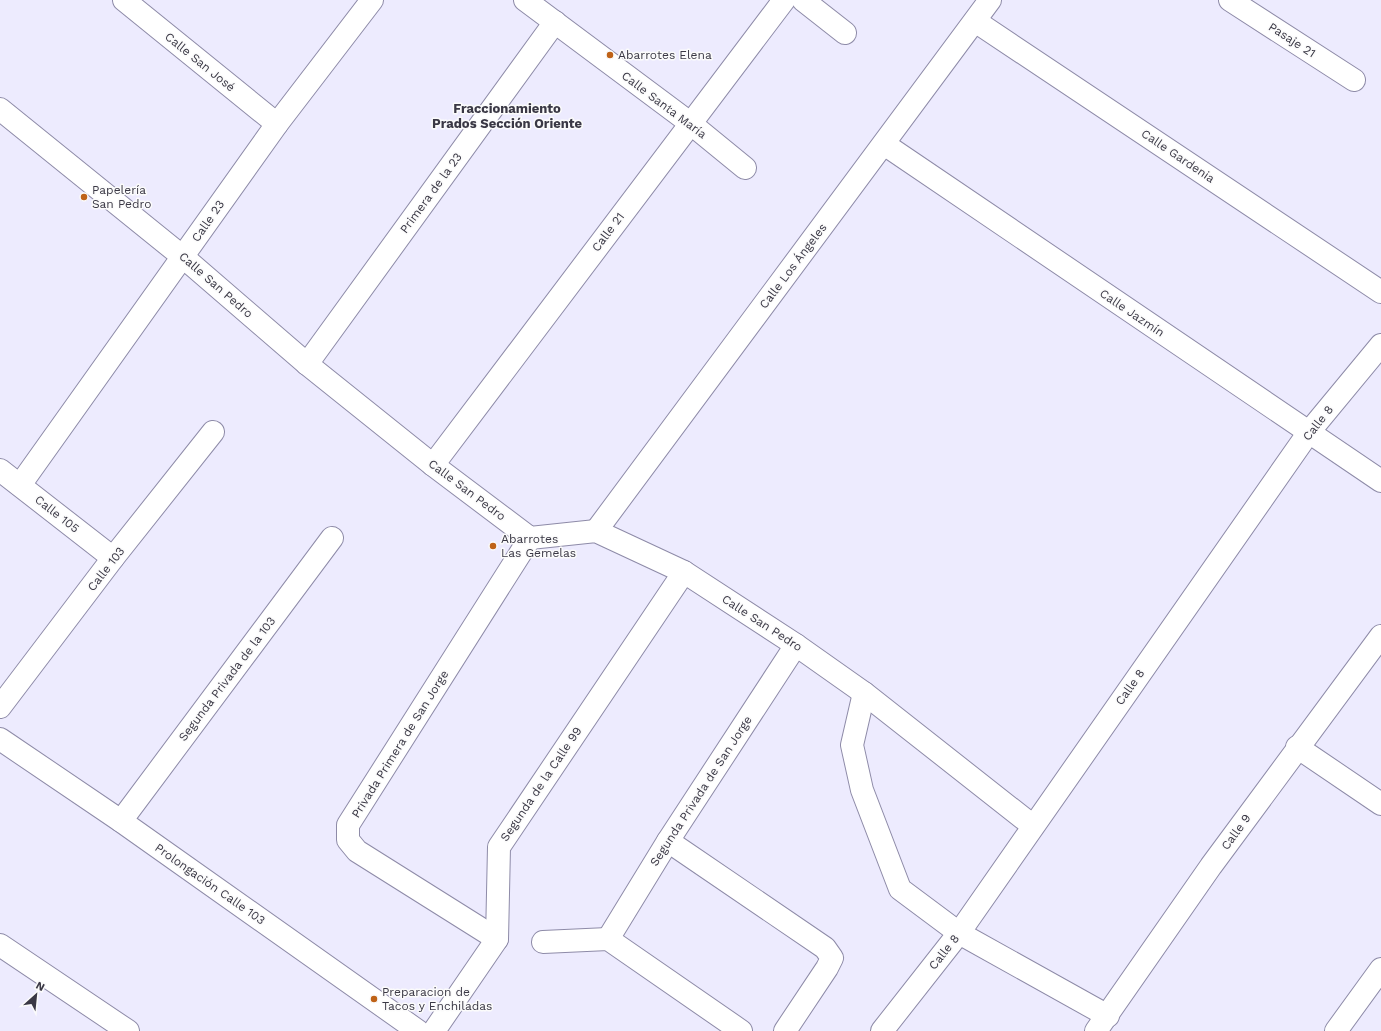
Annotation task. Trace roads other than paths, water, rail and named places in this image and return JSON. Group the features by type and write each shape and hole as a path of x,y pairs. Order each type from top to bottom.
{"street":[{"name":"Calle San José","path":"124,0 277,124"},
{"name":"Calle 23","path":"20,485 277,124 372,0"},
{"name":"Calle Santa María","path":"525,0 690,123 745,168"},
{"name":"Calle 21","path":"433,465 784,0"},
{"path":"803,0 845,33"},
{"name":"Calle Los Ángeles","path":"596,531 990,0"},
{"name":"Pasaje 21","path":"1230,0 1354,80"},
{"name":"Calle Gardenia","path":"975,21 1381,292"},
{"name":"Primera de la 23","path":"307,364 555,22"},
{"name":"Calle San Pedro","path":"0,109 183,256 307,364 433,465 530,538"},
{"name":"Calle Jazmín","path":"884,144 1381,481"},
{"name":"Calle 8","path":"882,1031 959,933 1309,432 1381,345"},
{"name":"Calle 103","path":"0,707 113,558 213,432"},
{"name":"Calle 105","path":"0,470 113,558"},
{"path":"530,538 596,531"},
{"name":"Calle San Pedro","path":"596,531 684,572 796,645 864,693 1033,826"},
{"name":"Segunda Privada de la 103","path":"121,821 332,538"},
{"name":"Privada Primera de San Jorge","path":"497,939 357,851 348,840 348,825 530,538"},
{"name":"Segunda de la Calle 99","path":"497,939 499,847 684,572"},
{"name":"Calle 9","path":"1102,1023 1211,866 1297,747 1381,636"},
{"name":"Segunda Privada de San Jorge","path":"608,939 668,841 796,645"},
{"path":"864,693 852,745 862,790 900,889 959,933 1102,1023"},
{"name":"Prolongación Calle 103","path":"0,739 121,821 418,1031"},
{"path":"1297,747 1381,804"},
{"path":"668,841 825,948 832,958 785,1031"},
{"path":"434,1031 497,939"},
{"path":"543,942 608,939 741,1031"},
{"path":"0,945 128,1031"},
{"path":"1336,1031 1381,969"}],"place":[{"name":"Abarrotes Elena","path":"610,55"},
{"name":"Papelería San Pedro","path":"84,197"},
{"name":"Abarrotes Las Gemelas","path":"493,546"},
{"name":"Preparacion de Tacos y Enchiladas","path":"374,999"}],"district":[{"name":"Fraccionamiento Prados Sección Oriente","path":"507,116"}]}
